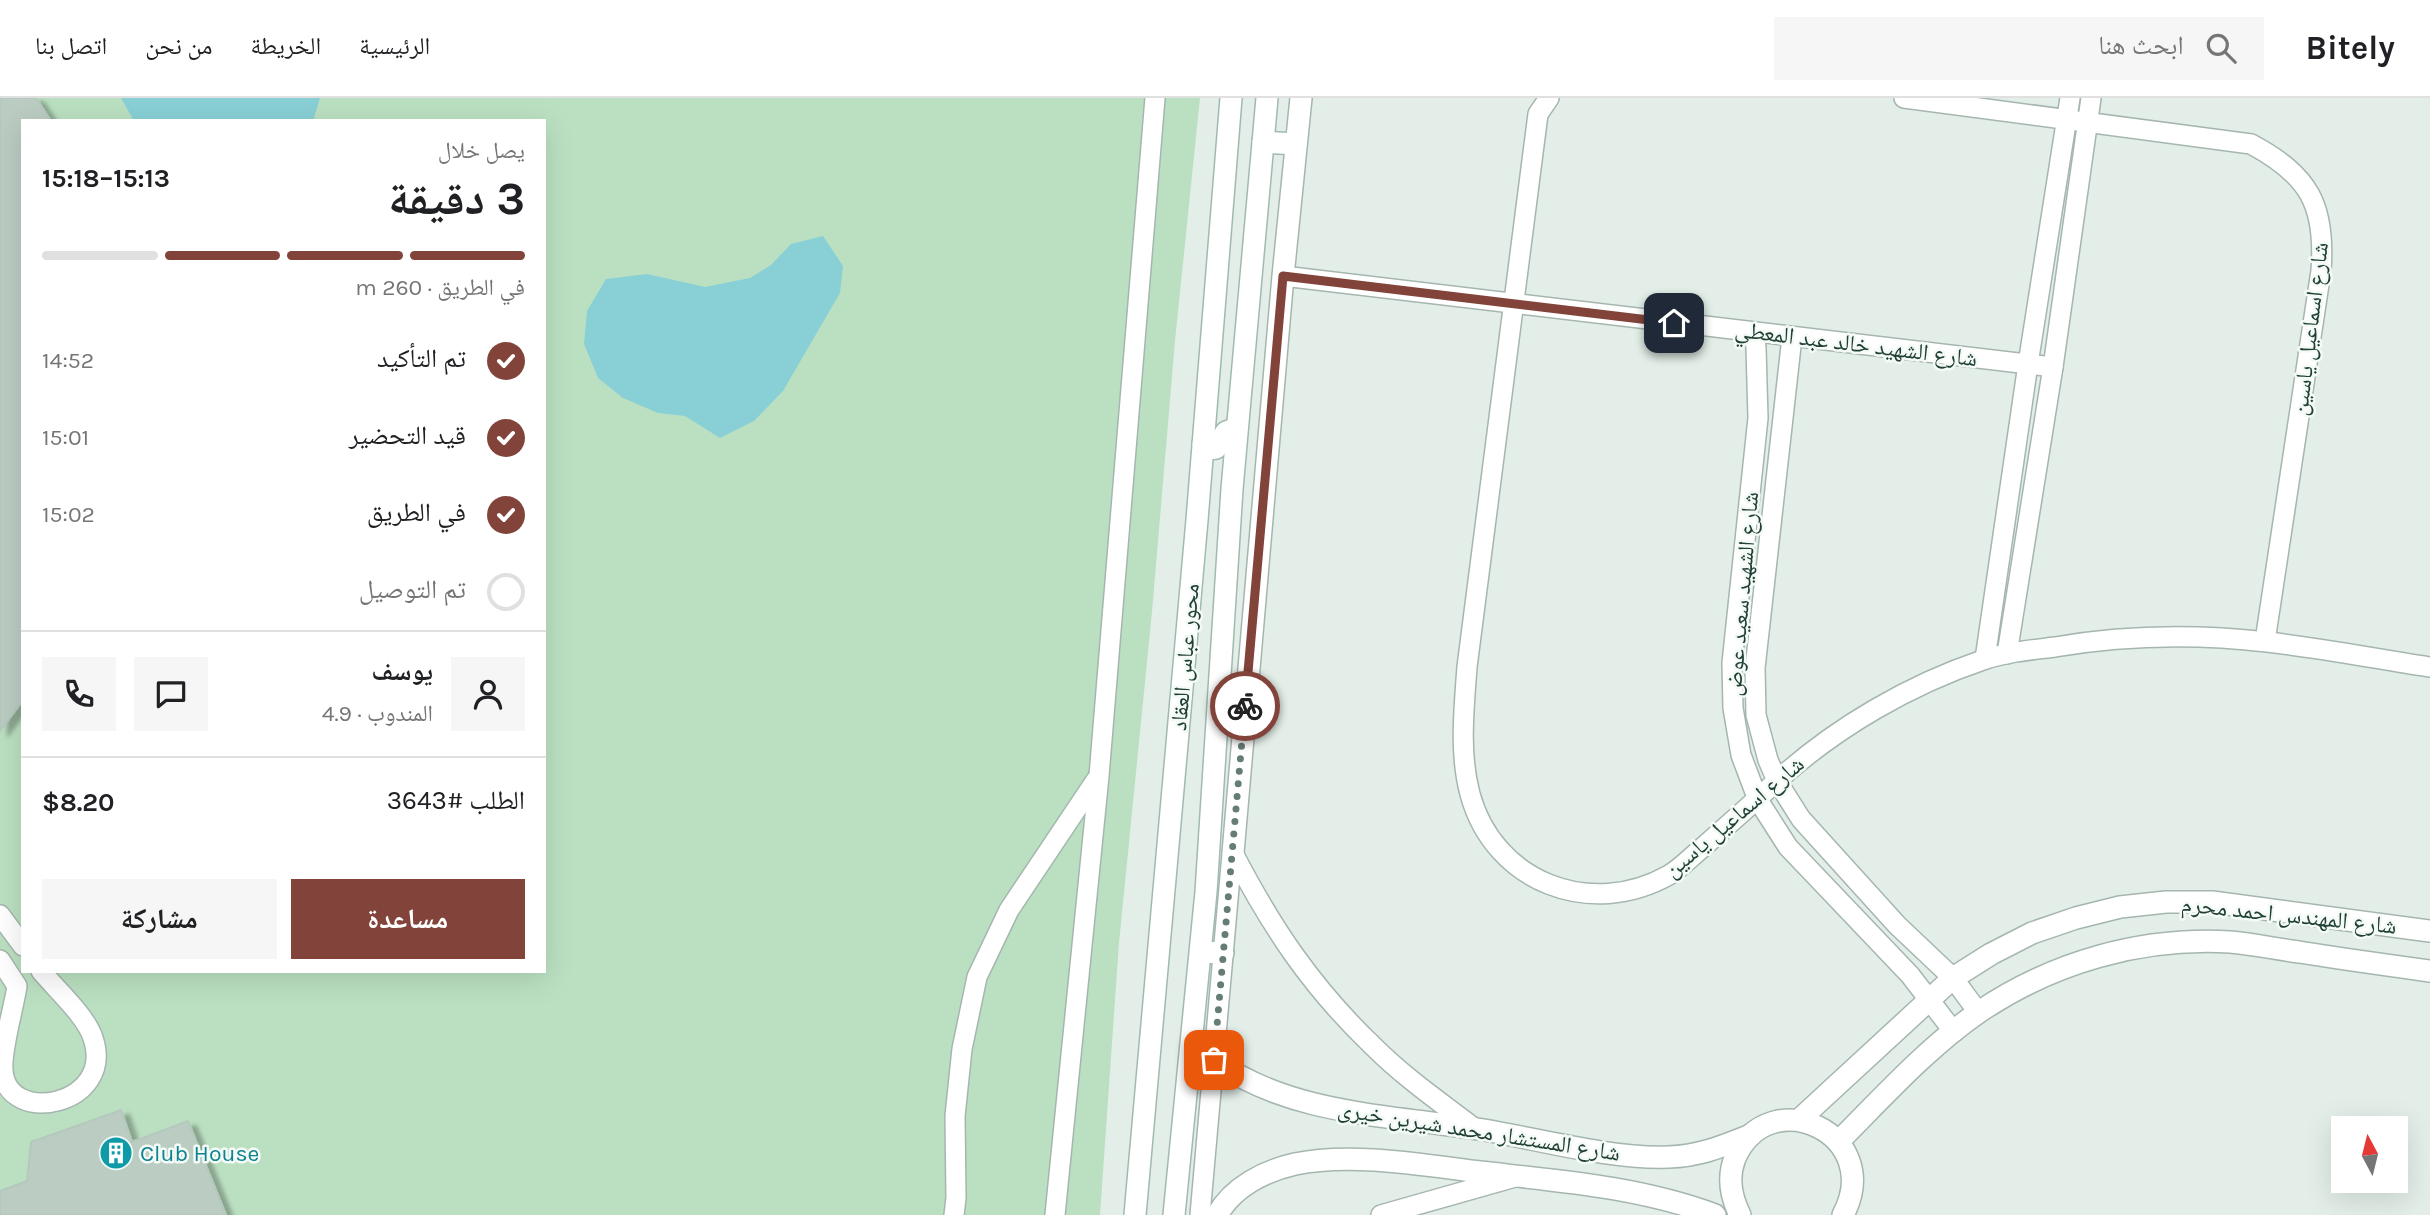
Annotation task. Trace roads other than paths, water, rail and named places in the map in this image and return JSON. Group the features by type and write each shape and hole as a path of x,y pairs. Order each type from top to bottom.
{"street":[{"path":"1055,1215 1099,776 1155,98"},
{"name":"محور عباس العقاد","path":"1135,1215 1197,520 1231,98"},
{"name":"محور عباس العقاد","path":"1174,1215 1206,892 1229,529 1267,98"},
{"path":"1200,1215 1301,98"},
{"name":"شارع اسماعيل ياسين","path":"1549,98 1538,114 1468,654 1462,733 1470,796 1484,829 1506,857 1534,879 1568,891 1604,895 1639,889 1672,874 1801,760 1833,737 1889,702 1985,659 2092,640 2166,637 2265,642 2430,667"},
{"name":"شارع اسماعيل ياسين","path":"1903,98 2251,144 2279,159 2301,181 2317,208 2323,239 2321,271 2265,642"},
{"path":"1985,659 2070,98"},
{"path":"2007,654 2053,367 2091,98"},
{"path":"1263,142 1296,144"},
{"name":"شارع الشهيد خالد عبد المعطي","path":"1283,276 2053,367"},
{"name":"شارع الشهيد سعيد عوض","path":"1754,332 1758,418 1732,663 1733,708 1741,755 1758,800 1788,847 1899,962 1954,1032"},
{"name":"شارع الشهيد سعيد عوض","path":"1792,337 1755,668 1756,715 1768,760 1777,781 1801,819 1897,925 1953,978 1978,1012"},
{"path":"1203,444 1209,449 1216,448 1226,432 1237,428"},
{"path":"1197,520 1209,513 1216,514 1227,523 1229,529"},
{"path":"2005,518 2028,522"},
{"path":"954,1215 955,1116 962,1049 977,977 1009,910 1099,776"},
{"path":"1233,853 1262,908 1295,959 1333,1006 1376,1049 1474,1128"},
{"name":"شارع المهندس احمد محرم","path":"1799,1120 1953,978 2012,944 2065,922 2120,907 2166,902 2212,902 2430,931"},
{"path":"0,915 21,943"},
{"name":"شارع المهندس احمد محرم","path":"1839,1141 1915,1065 1978,1012 2019,987 2052,972 2123,950 2159,944 2232,942 2430,971"},
{"path":"1201,952 1223,953"},
{"path":"0,960 18,986 2,1071 7,1085 17,1096 30,1102 45,1103 75,1095 86,1085 94,1072 97,1056 93,1037 82,1019 43,973"},
{"name":"شارع المستشار محمد شيرين خيرى","path":"1214,1060 1261,1087 1337,1110 1474,1128 1631,1156 1701,1154 1751,1135 1765,1126 1799,1120"},
{"path":"1799,1120 1814,1124 1839,1141 1847,1154 1853,1170 1852,1194 1843,1215"},
{"path":"1740,1215 1733,1200 1730,1183 1732,1166 1739,1149 1751,1135"},
{"name":"شارع المستشار محمد شيرين خيرى","path":"1217,1215 1225,1202 1256,1177 1295,1164 1336,1160 1407,1163 1639,1192 1715,1215"},
{"path":"1381,1215 1517,1176"}],"water":[{"path":"121,98 320,98 314,119 133,119"},
{"path":"823,236 843,266 840,293 783,391 754,421 720,438 685,416 658,413 623,398 598,378 584,344 587,311 606,279 647,274 705,287 750,278 771,265 791,244"}],"place":[{"name":"Club House","path":"116,1153"}]}
